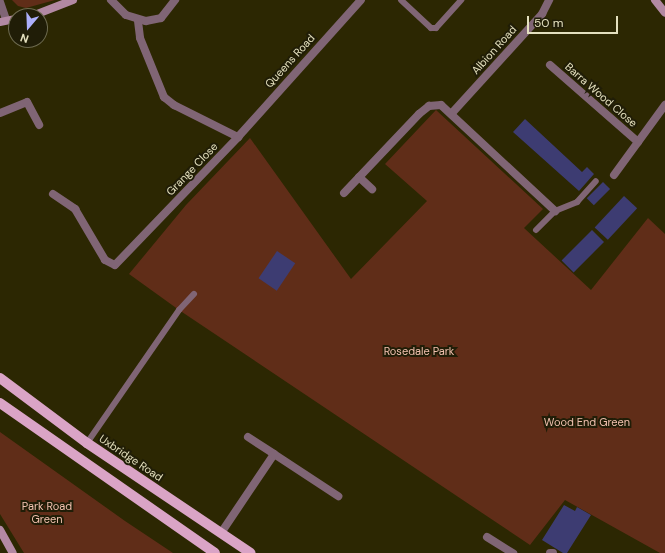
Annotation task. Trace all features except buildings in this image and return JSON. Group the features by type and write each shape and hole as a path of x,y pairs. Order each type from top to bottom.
{"main road":[{"name":"Uxbridge Road","path":"0,378 88,443 251,553"},
{"path":"0,403 215,553"}],"street":[{"path":"48,10 73,0"},
{"path":"111,0 126,15 138,21 153,21 161,18 175,0"},
{"name":"Queens Road","path":"238,137 361,0"},
{"name":"Albion Road","path":"452,113 542,14 549,0"},
{"path":"655,0 665,13"},
{"path":"0,2 3,21"},
{"name":"Grange Close","path":"53,194 75,209 105,260 114,265 238,137 174,105 164,97 140,38 138,21"},
{"name":"Barra Wood Close","path":"550,65 638,142"},
{"path":"0,113 27,102 39,125"},
{"path":"344,193 419,114 430,106 442,105 554,211"},
{"name":"Barra Wood Close","path":"614,175 665,105"},
{"path":"359,177 372,189"},
{"path":"248,437 338,496"},
{"path":"221,533 274,454"},
{"path":"0,530 13,553"},
{"path":"487,537 512,553"}],"lane":[{"path":"401,0 431,28 436,28 461,0"},
{"path":"536,230 554,211 577,202 596,181"},
{"path":"88,443 179,310 194,294"}],"green space":[{"path":"12,0 55,0 26,8 18,6"},
{"name":"Rosedale Park","path":"436,110 543,209 524,228 591,290 648,218 665,234 665,553 660,553 565,500 530,545 179,310 129,274 186,205 250,138 351,279 427,201 385,164"},
{"name":"Park Road Green","path":"0,432 125,521 173,553 24,553 0,514"}],"park label":[{"name":"Wood End Green","path":"587,422"}]}
